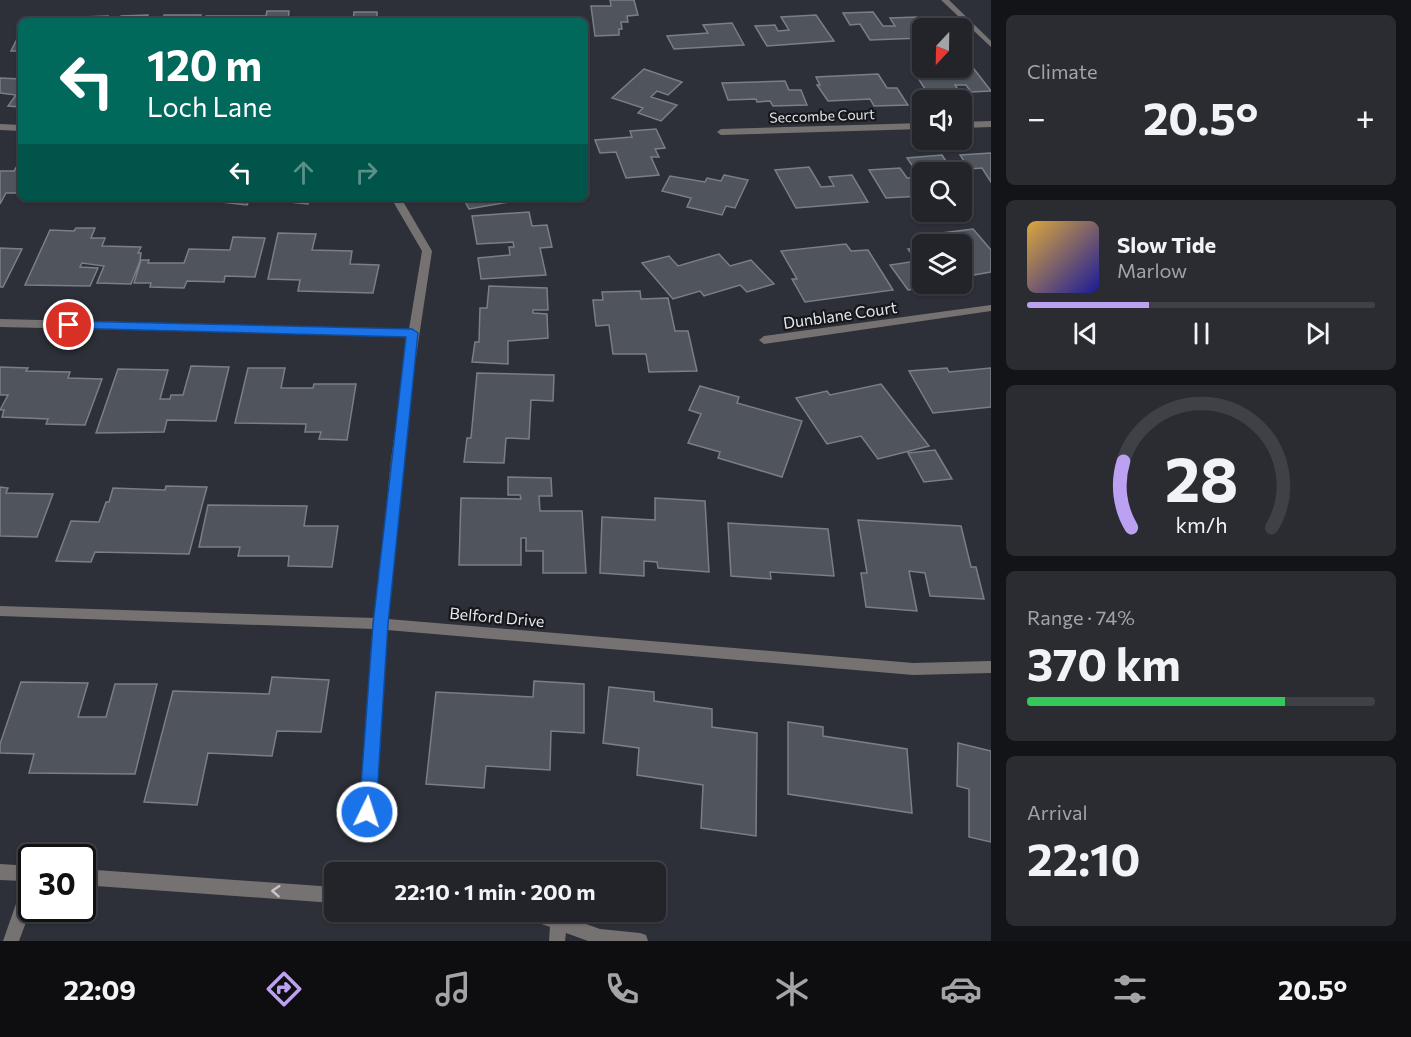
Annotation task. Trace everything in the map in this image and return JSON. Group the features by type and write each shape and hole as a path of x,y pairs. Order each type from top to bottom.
{"street":[{"path":"945,0 991,45"},
{"path":"972,125 991,124"},
{"name":"Seccombe Court","path":"721,132 912,126"},
{"path":"0,127 18,128"},
{"path":"367,812 380,624 412,333 427,251 398,201"},
{"name":"Dunblane Court","path":"764,340 991,308"},
{"path":"0,323 412,333"},
{"name":"Belford Drive","path":"0,611 380,624 913,669 991,667"},
{"path":"0,872 18,873"},
{"path":"96,878 324,894"},
{"path":"11,941 18,921"},
{"path":"557,941 558,922 600,937 640,941"}],"building":[{"path":"610,0 634,0 638,15 627,16 628,22 621,22 622,29 619,29 619,35 595,36 591,6 611,6"},
{"path":"267,11 289,11 288,18 206,18 206,16 266,16"},
{"path":"354,12 377,12 377,18 353,18"},
{"path":"873,12 883,26 895,26 890,18 917,17 918,18 912,18 912,38 870,40 860,24 850,25 843,13"},
{"path":"148,15 147,18 120,18 121,16"},
{"path":"164,15 201,15 200,18 164,18"},
{"path":"816,15 834,41 767,46 755,26 775,25 778,31 789,30 781,17"},
{"path":"108,16 107,18 52,18"},
{"path":"732,23 744,45 674,49 667,36 708,33 703,25"},
{"path":"18,37 18,51 11,51"},
{"path":"644,69 682,82 668,95 657,91 651,97 677,105 661,121 638,113 643,108 612,98"},
{"path":"972,69 991,91 972,92 966,85 955,85 958,90 926,90 918,78 972,78"},
{"path":"878,74 887,88 897,88 908,105 874,106 870,99 828,101 817,85 820,85 816,77"},
{"path":"0,78 18,79 18,107 8,106 16,95 0,93"},
{"path":"785,81 789,90 801,90 807,105 773,106 770,101 757,102 756,99 728,100 722,83"},
{"path":"656,129 665,148 655,149 659,157 651,157 659,175 626,178 616,152 600,153 595,140 632,137 630,131"},
{"path":"991,153 991,182 982,168 972,169 972,162 964,162 960,155"},
{"path":"942,155 946,162 912,162 912,165 907,158"},
{"path":"18,166 18,193 6,193 0,204 0,171 14,171"},
{"path":"809,167 821,187 834,186 829,177 852,175 868,202 796,208 775,170"},
{"path":"900,168 907,178 912,178 912,197 886,198 869,170"},
{"path":"724,175 748,180 735,208 726,206 722,215 687,207 691,198 662,191 670,176 705,182 707,178 721,181"},
{"path":"211,201 249,201 247,205"},
{"path":"279,201 309,201 308,204"},
{"path":"465,201 509,202 469,209"},
{"path":"529,212 532,226 547,225 552,247 540,248 546,275 481,279 478,258 510,255 509,247 514,247 513,242 477,244 472,216"},
{"path":"76,228 95,228 91,238 105,238 102,246 141,247 138,253 141,253 140,261 131,284 97,283 104,266 82,263 80,267 98,268 90,286 25,285 50,230 74,231"},
{"path":"973,229 991,250 991,272 972,275 972,234 941,233"},
{"path":"278,233 316,234 312,250 352,251 350,264 379,265 373,293 298,291 300,280 268,279"},
{"path":"233,237 265,238 255,277 225,276 224,282 187,281 184,288 150,287 151,283 134,283 141,260 149,260 148,263 184,263 189,249 230,250"},
{"path":"846,244 851,251 868,250 893,290 805,302 792,279 797,279 781,251"},
{"path":"0,248 22,249 3,287 0,287"},
{"path":"719,254 730,266 751,260 774,284 747,292 740,285 704,296 700,291 673,299 642,263 669,256 678,266"},
{"path":"912,262 912,289 908,290 890,265"},
{"path":"489,286 547,288 548,310 533,310 533,313 547,314 548,338 508,341 508,364 472,362 475,342 479,342 480,308 487,308"},
{"path":"640,291 641,299 668,298 675,331 688,331 697,371 649,372 646,354 613,354 609,325 596,326 593,300 603,300 602,292"},
{"path":"191,366 229,367 216,421 167,420 164,432 96,433 118,369 168,370 160,399 170,399 171,395 183,395"},
{"path":"0,367 28,368 26,371 70,372 68,378 102,379 85,425 46,424 48,419 2,417 4,410 0,410 8,395 0,395"},
{"path":"248,368 285,368 281,388 313,388 314,384 356,384 347,440 319,439 321,432 305,432 306,424 235,423"},
{"path":"947,368 949,372 991,368 991,407 933,413 909,371"},
{"path":"477,373 554,375 553,401 531,400 529,439 506,438 504,463 464,462 467,438 471,438"},
{"path":"881,384 929,446 878,459 861,436 827,444 796,398 827,391 830,395"},
{"path":"700,386 739,397 737,403 802,421 782,477 718,458 720,452 688,443 701,414 689,410"},
{"path":"935,450 952,479 924,482 908,453"},
{"path":"508,477 551,478 552,496 539,496 540,511 582,511 586,573 543,573 543,551 526,551 526,538 521,538 521,565 459,565 461,498 521,499 520,495 508,495"},
{"path":"166,486 207,487 189,554 95,552 91,562 56,561 71,521 99,522 113,488 165,490"},
{"path":"0,487 8,488 6,493 53,494 37,537 0,536"},
{"path":"655,498 705,501 709,572 658,568 657,562 644,561 644,576 600,573 602,517 655,520"},
{"path":"208,505 307,506 304,526 338,526 332,567 288,566 289,556 238,556 240,547 199,547"},
{"path":"858,520 961,526 971,567 976,567 984,599 930,596 925,573 909,571 917,611 866,607 861,573 867,573"},
{"path":"728,523 828,529 834,576 770,572 771,579 731,576"},
{"path":"272,677 329,680 321,732 277,731 272,756 208,753 197,805 144,802 173,691 269,694"},
{"path":"534,681 584,684 584,733 551,731 550,770 486,766 484,788 426,784 436,692 533,697"},
{"path":"21,682 88,683 78,717 106,717 115,684 157,684 135,774 29,773 34,754 0,753 0,744"},
{"path":"609,687 654,692 654,701 712,709 712,727 757,733 756,836 701,828 703,785 637,775 639,748 603,743"},
{"path":"788,722 823,727 823,736 907,749 912,813 788,794"},
{"path":"958,743 991,751 991,842 969,837 969,789 957,786"}],"route":[{"path":"69,325 412,333 380,624 367,812"}]}
